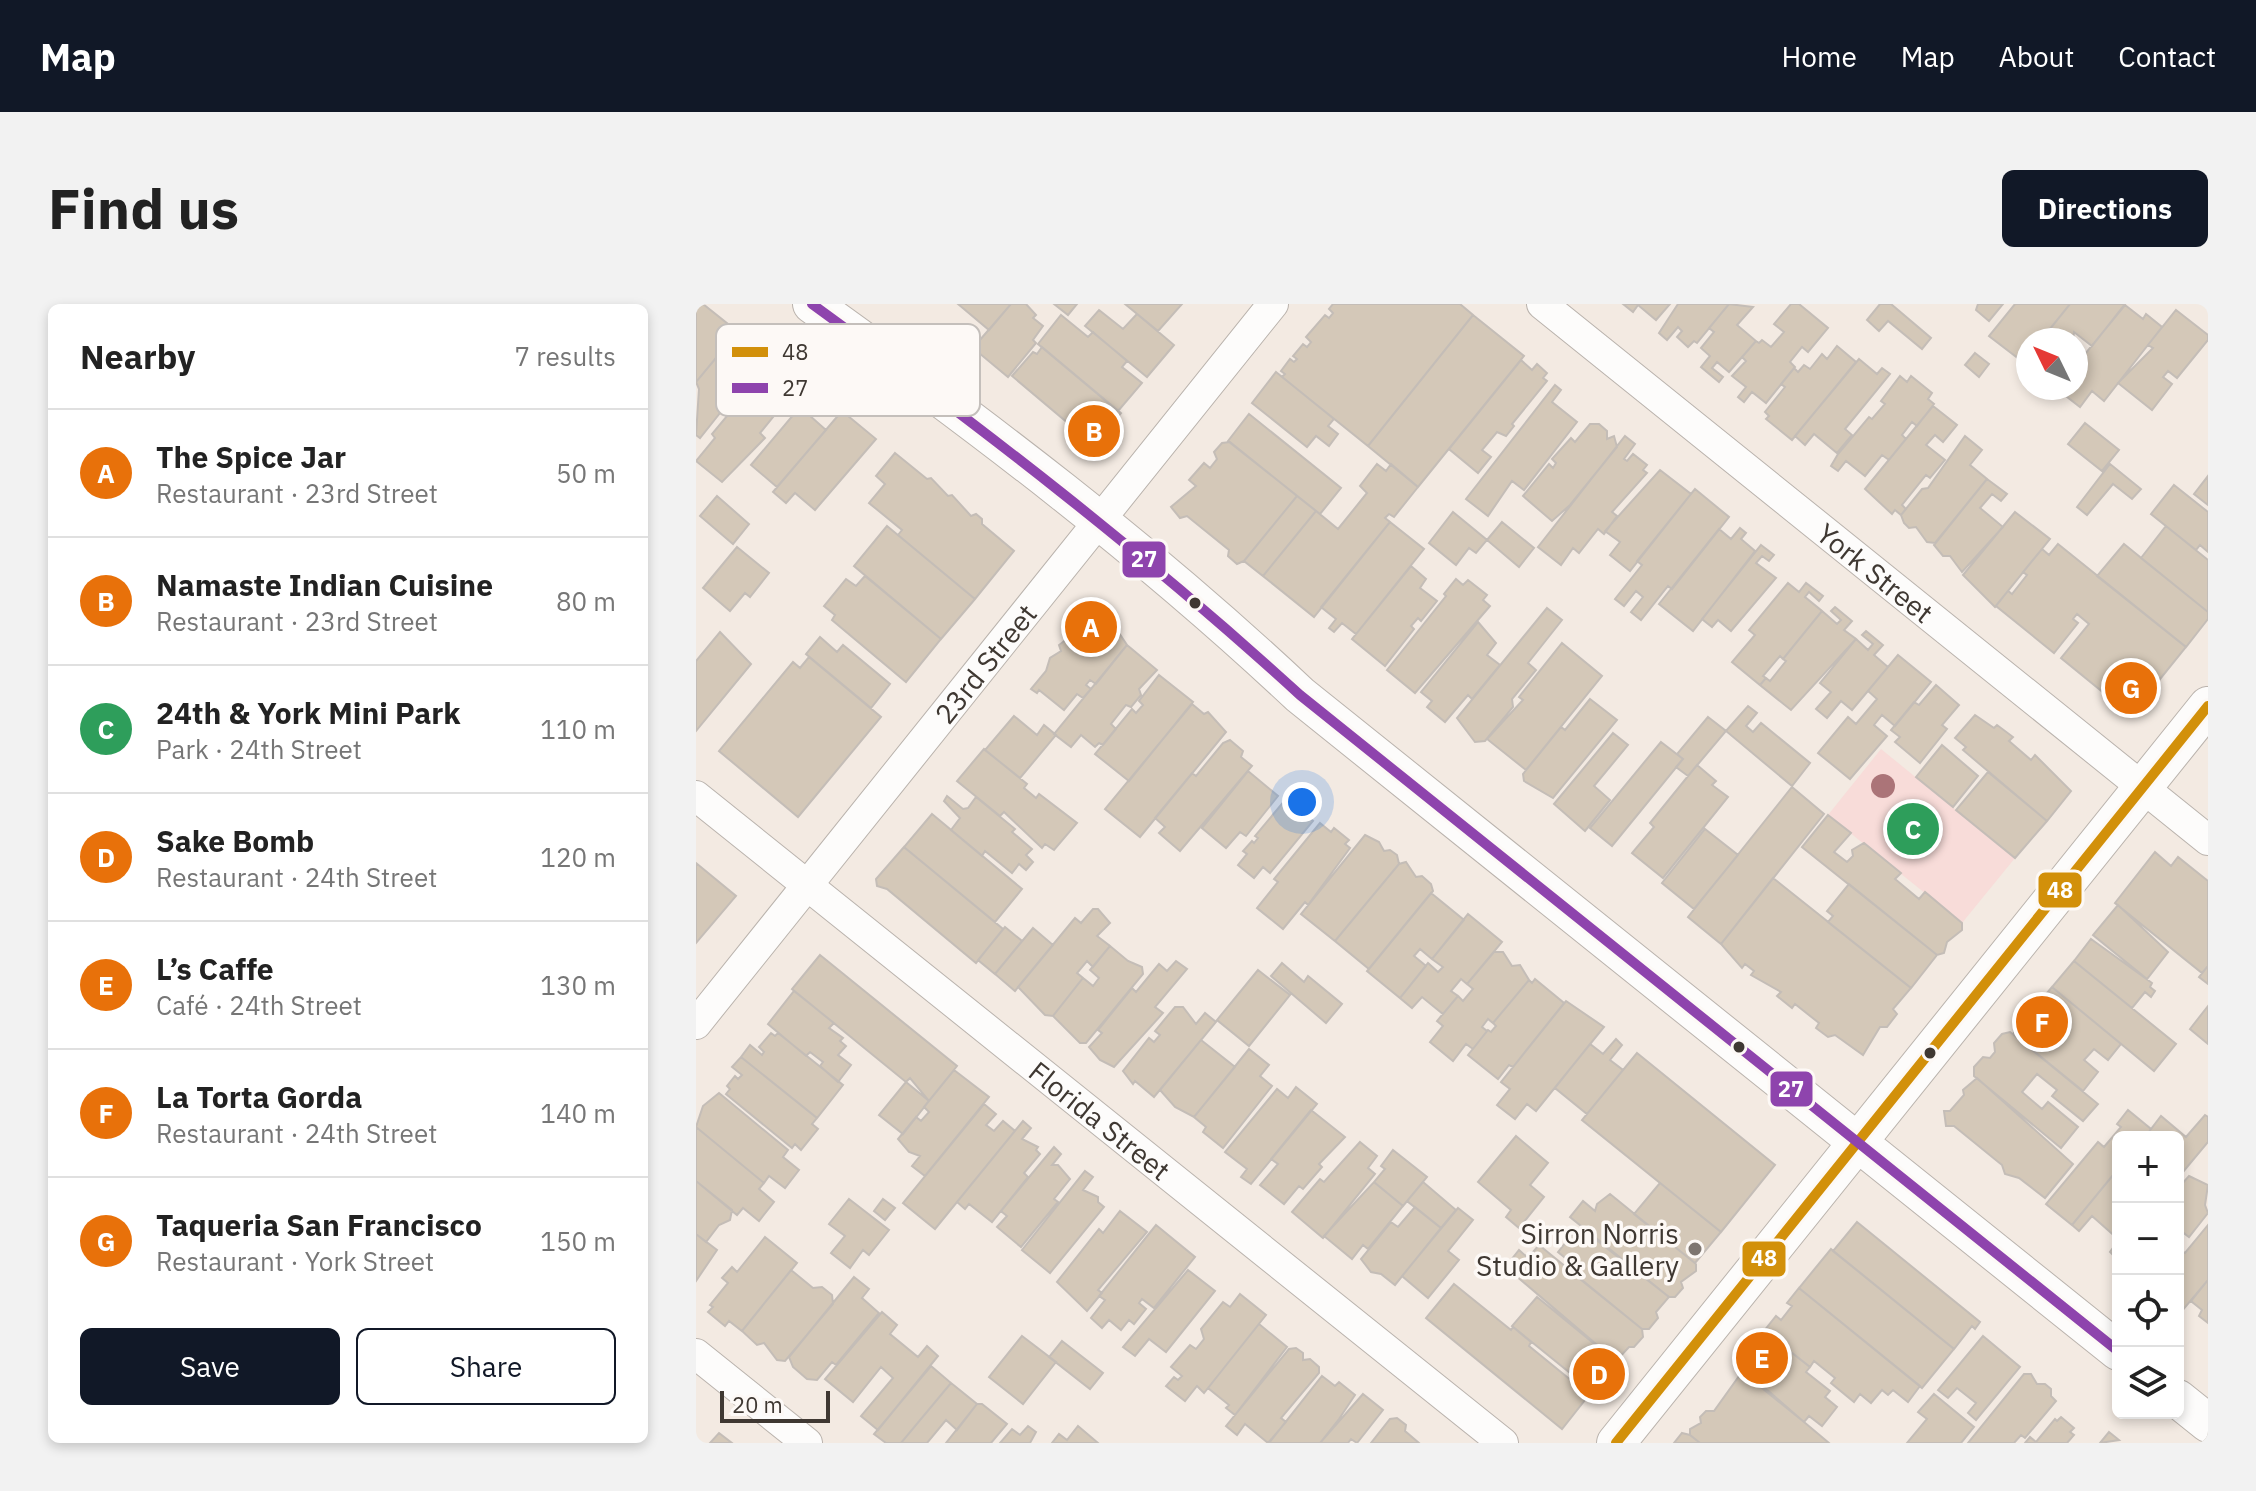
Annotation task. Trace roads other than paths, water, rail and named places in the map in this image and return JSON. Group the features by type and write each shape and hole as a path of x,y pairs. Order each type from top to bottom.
{"street":[{"path":"812,304 840,324"},
{"name":"23rd Street","path":"696,1024 1273,304"},
{"name":"York Street","path":"1542,304 2208,840"},
{"path":"967,416 1206,606 1300,695 2113,1347"},
{"path":"1616,1443 2208,706"},
{"name":"Florida Street","path":"696,796 1503,1443"},
{"path":"696,1354 807,1443"},
{"path":"2184,1404 2208,1423"}],"place":[{"name":"Namaste Indian Cuisine","path":"1094,431"},
{"name":"The Spice Jar","path":"1091,627"},
{"name":"Taqueria San Francisco","path":"2131,688"},
{"name":"24th & York Mini Park","path":"1913,829"},
{"name":"La Torta Gorda","path":"2042,1022"},
{"name":"Sirron Norris Studio & Gallery","path":"1695,1249"},
{"name":"L’s Caffe","path":"1762,1358"},
{"name":"Sake Bomb","path":"1599,1374"}]}
